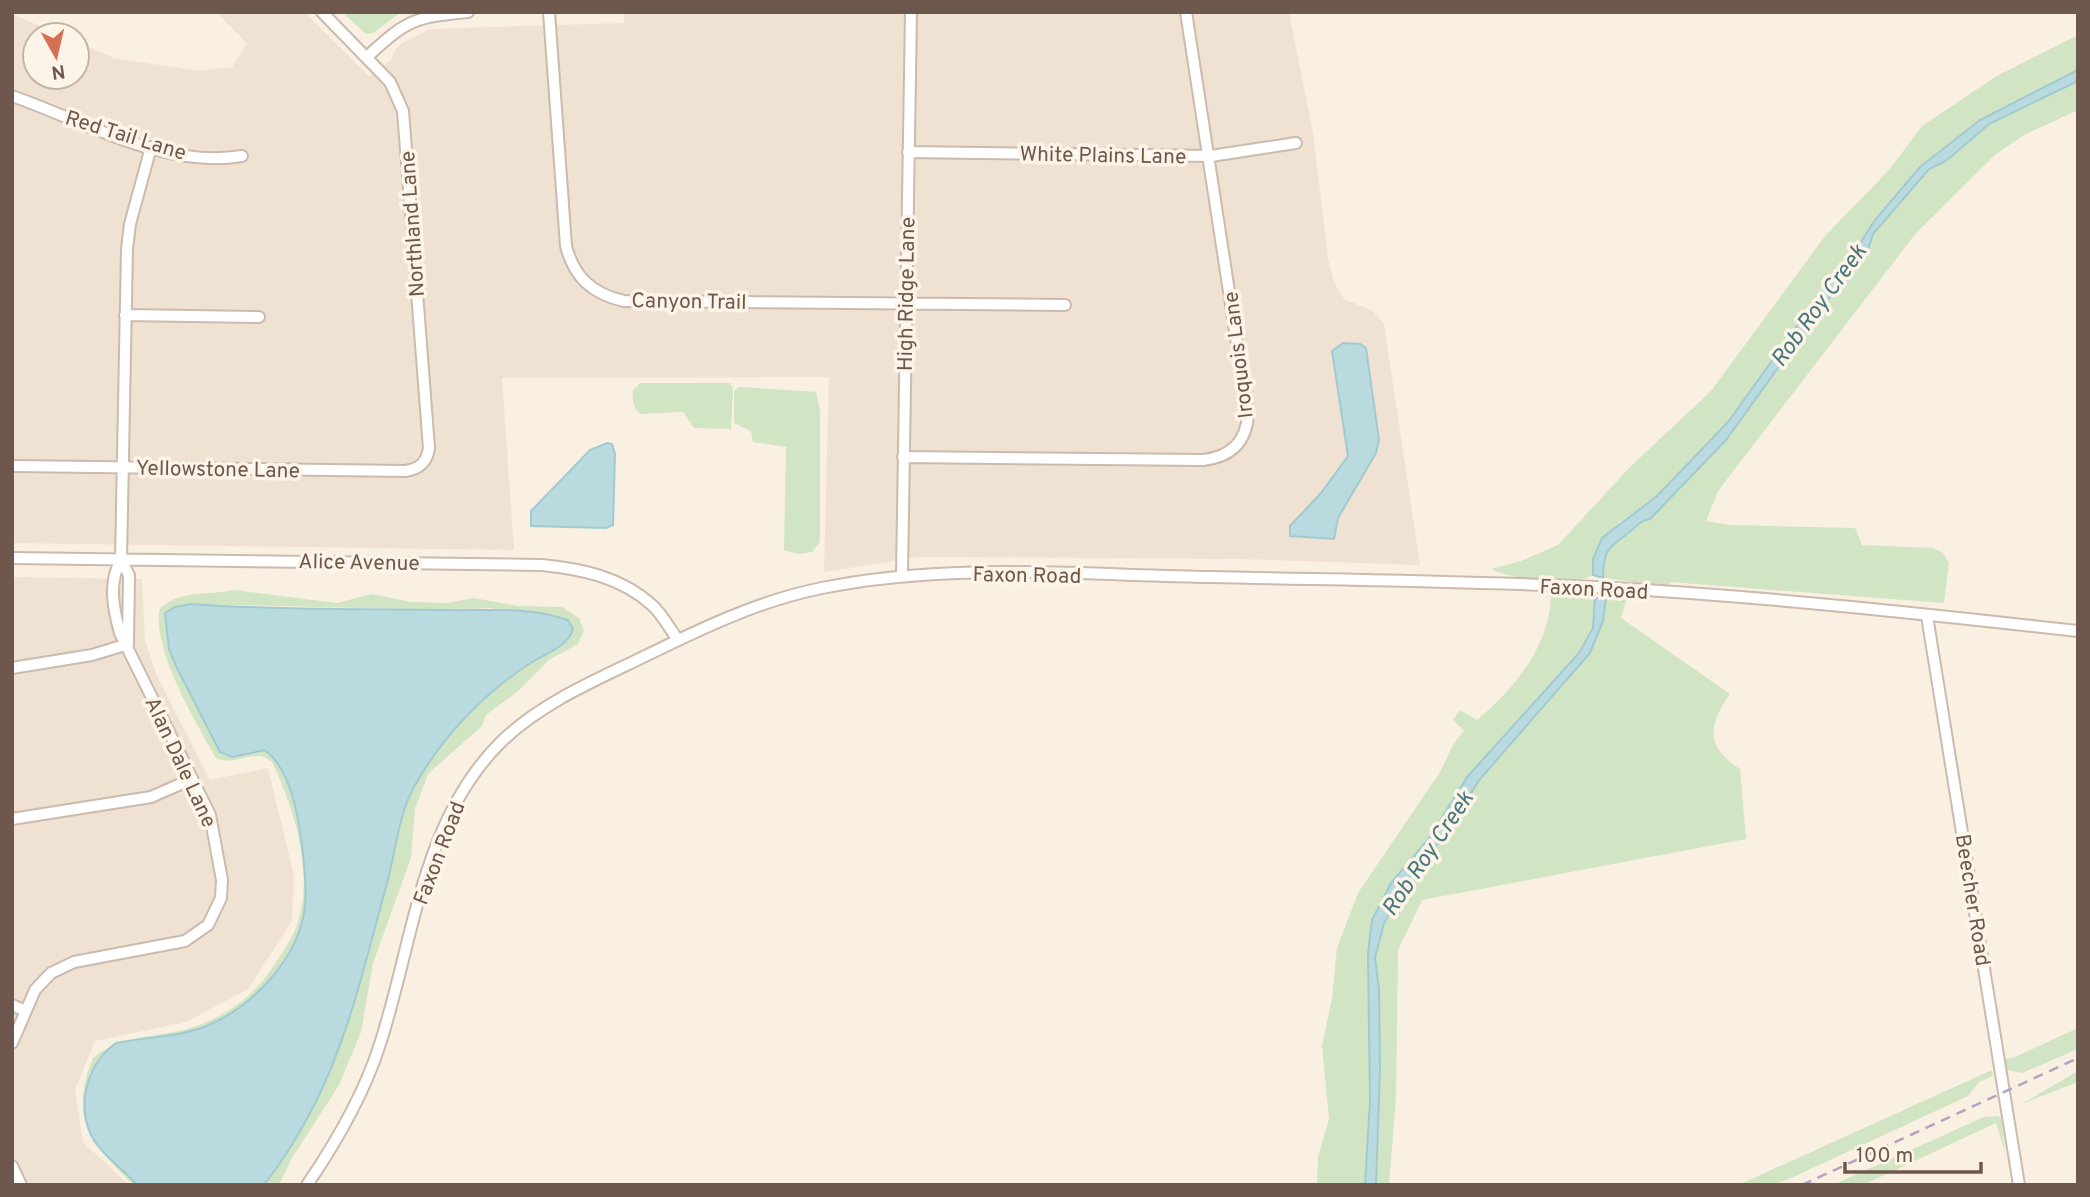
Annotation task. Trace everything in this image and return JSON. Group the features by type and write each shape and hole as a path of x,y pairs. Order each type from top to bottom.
{"street":[{"name":"Northland Lane","path":"323,12 390,82 403,111 429,448 423,464"},
{"path":"368,56 400,27 414,20 468,12"},
{"name":"Canyon Trail","path":"549,12 566,246 579,277 596,291 624,300 1065,305"},
{"name":"High Ridge Lane","path":"902,575 911,12"},
{"name":"Iroquois Lane","path":"903,457 1203,460 1221,456 1238,446 1246,432 1248,415 1211,156 1186,12"},
{"name":"Red Tail Lane","path":"12,96 87,127 151,147 212,161 242,156"},
{"name":"White Plains Lane","path":"908,152 1211,156 1296,143"},
{"name":"Alan Dale Lane","path":"128,644 129,575 121,560 125,316 130,225 151,147"},
{"path":"125,316 259,317"},
{"name":"Yellowstone Lane","path":"12,466 405,471 423,464"},
{"name":"Alice Avenue","path":"12,558 542,565 584,569 623,585 653,606 678,640"},
{"name":"Alan Dale Lane","path":"12,1043 42,981 66,965 177,944 193,937 208,925 221,898 222,880 210,815 128,644 120,633 114,605 112,575 121,560"},
{"name":"Faxon Road","path":"307,1185 352,1111 379,1047 426,875 448,819 472,776 502,742 540,712 588,684 740,612 817,588 902,575 1352,580 1614,588 2078,631"},
{"name":"Beecher Road","path":"1927,616 2019,1185"},
{"path":"12,668 92,655 128,644"},
{"path":"12,820 151,797 192,779"},
{"path":"12,1005 26,1011"},
{"path":"12,1166 21,1185"}],"shaded area":[{"path":"216,12 304,12 369,76 392,59 394,51 402,43 430,29 624,23 624,12 1289,12 1313,132 1328,259 1334,282 1344,299 1373,311 1384,324 1420,565 1241,559 921,557 824,572 829,377 502,378 514,550 12,543 12,14 28,21 21,21 21,91 91,91 91,48 114,58 200,71 232,67 247,43"},
{"path":"12,577 142,579 145,640 157,676 210,780 268,768 294,876 292,921 248,989 186,1022 95,1041 75,1090 83,1142 129,1185 12,1185"}],"green space":[{"path":"342,12 401,12 373,33 366,34"},
{"path":"2078,35 2078,70 1980,120 1920,167 1875,220 1848,262 1817,298 1728,422 1657,496 1620,522 1593,559 1593,575 1557,582 1513,576 1491,569 1521,561 1558,545 1629,468 1711,391 1825,236 1890,169 1922,126 1995,77"},
{"path":"2078,81 2078,110 2026,134 1996,154 1916,233 1718,491 1706,521 1730,525 1855,528 1862,545 1933,548 1943,553 1949,563 1944,603 1671,582 1665,586 1603,578 1604,561 1614,541 1629,535 1643,521 1650,519 1726,440 1854,266 1862,261 1873,234 1929,169 1946,161 1989,124"},
{"path":"640,383 729,383 733,388 731,429 694,428 683,412 641,414 633,397 633,390"},
{"path":"739,387 816,392 820,410 820,542 812,552 798,554 784,550 786,447 753,442 751,431 734,423 734,391"},
{"path":"235,590 337,603 372,594 411,602 448,603 473,598 518,606 562,607 579,618 584,631 578,644 549,660 517,692 486,715 482,726 428,774 415,809 411,858 373,963 361,1032 339,1085 292,1158 279,1185 264,1185 290,1149 310,1113 342,1039 365,963 401,823 413,789 426,766 459,723 519,671 564,643 558,617 489,608 449,610 191,604 175,607 165,613 173,653 220,752 232,757 265,750 287,780 300,831 305,875 305,907 294,944 284,961 272,977 243,1004 200,1028 122,1042 193,1027 218,1017 240,1003 259,985 288,944 296,928 304,882 303,861 294,819 272,762 258,756 231,761 216,758 187,706 168,664 159,624 160,608 178,598"},
{"path":"1537,595 1595,598 1593,628 1579,653 1467,777 1430,837 1391,883 1369,937 1370,1075 1365,1185 1317,1185 1318,1157 1329,1119 1322,1046 1332,998 1337,948 1358,893 1440,772 1454,743 1464,731 1453,720 1460,710 1477,720 1504,695 1527,666 1544,633 1549,615 1551,597"},
{"path":"1606,598 1627,598 1621,618 1730,694 1717,716 1714,735 1721,752 1740,769 1746,839 1422,900 1398,950 1396,1097 1389,1185 1376,1185 1380,1068 1379,989 1375,958 1384,923 1414,870 1438,844 1480,779 1590,653 1603,621"},
{"path":"2078,1028 2078,1049 2022,1073 2008,1070 2005,1059"},
{"path":"116,1044 119,1165 137,1185 133,1185 95,1143 84,1115 83,1098 93,1058"},
{"path":"1992,1070 1993,1076 1979,1082 1968,1096 1789,1179 1771,1185 1738,1185"},
{"path":"2078,1071 2078,1082 2022,1104"},
{"path":"1984,1117 2001,1118 2005,1152 1996,1123 1863,1185 1833,1185"}],"water":[{"name":"Rob Roy Creek","path":"2078,70 2078,81 1989,124 1946,161 1929,169 1873,234 1866,256 1854,266 1808,326 1726,440 1650,519 1640,523 1610,548 1605,557 1603,578 1593,575 1593,559 1602,538 1657,496 1728,422 1817,298 1848,262 1875,220 1920,167 1980,120"},
{"path":"1343,343 1360,344 1366,348 1379,440 1376,453 1338,518 1334,539 1290,536 1290,526 1321,493 1348,456 1332,351"},
{"path":"607,443 612,444 615,454 613,525 606,528 531,526 531,511 590,450"},
{"name":"Rob Roy Creek","path":"1595,598 1606,598 1603,621 1590,653 1480,779 1438,844 1413,870 1384,923 1375,958 1379,989 1380,1068 1376,1185 1365,1185 1370,1100 1368,954 1372,920 1391,883 1430,837 1467,777 1579,653 1593,628"},
{"path":"191,604 523,611 568,620 573,629 561,645 512,676 479,703 450,734 414,787 401,822 365,964 342,1040 310,1113 264,1185 137,1185 98,1146 90,1134 86,1120 86,1091 90,1077 105,1052 116,1043 200,1028 243,1004 272,977 284,961 301,926 305,907 305,872 299,827 286,779 265,750 232,757 220,752 169,649 165,613 175,607"}],"railway":[{"path":"1802,1185 2078,1058"}]}
